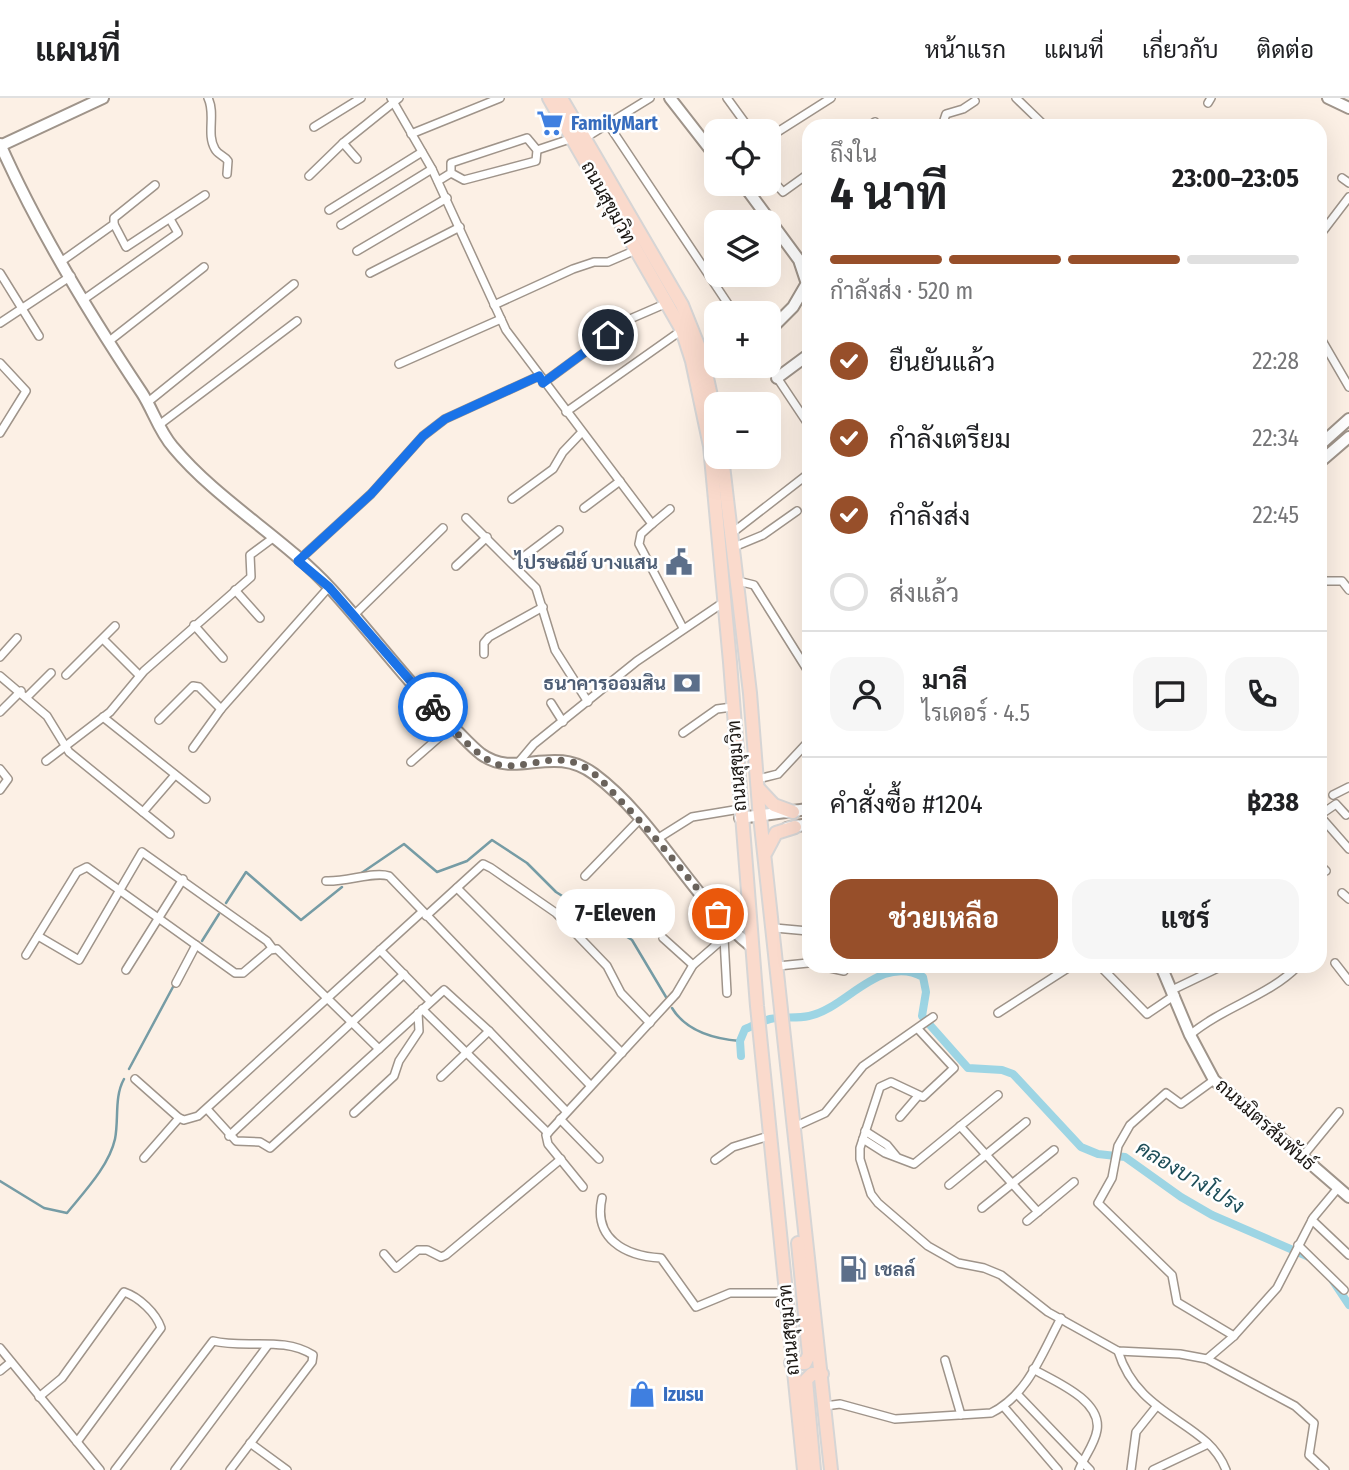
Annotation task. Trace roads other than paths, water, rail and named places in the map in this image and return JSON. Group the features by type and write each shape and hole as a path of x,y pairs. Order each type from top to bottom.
{"main road":[{"name":"ถนนสุขุมวิท","path":"549,98 579,138 682,305 702,355 710,392"},
{"name":"ถนนสุขุมวิท","path":"564,99 579,138 636,250 668,302 681,330 692,361 710,446 760,1040 804,1470"},
{"name":"ถนนสุขุมวิท","path":"724,469 738,581 762,832 775,928 802,1212 831,1470"},
{"path":"758,784 774,805 793,812"},
{"path":"765,856 776,833 795,827"},
{"path":"791,1363 805,1363 809,1356 796,1230 802,1212"},
{"path":"814,1470 806,1380 812,1374 822,1374"}],"street":[{"path":"103,98 0,145 22,192 83,300 148,402 172,446 190,465 329,587 478,752 496,764 563,760 580,765 597,776 657,839 728,934 752,947"},
{"path":"208,98 212,110 212,142 218,153 228,161 227,174"},
{"path":"314,127 347,102 360,98"},
{"path":"411,134 488,99 500,98"},
{"path":"537,150 579,138 650,98"},
{"path":"670,98 704,142"},
{"path":"727,98 742,119"},
{"path":"781,130 831,98"},
{"path":"1016,98 1038,119"},
{"path":"1328,98 1349,108"},
{"path":"309,176 343,143 395,100 438,181 501,320 541,379 652,524"},
{"path":"944,119 946,114 975,101"},
{"path":"608,124 726,301"},
{"path":"527,138 537,150 536,161 464,180 451,173 451,163 527,138"},
{"path":"343,143 357,159"},
{"path":"329,210 422,152"},
{"path":"341,225 432,169"},
{"path":"438,181 451,173"},
{"path":"781,190 783,192 802,178"},
{"path":"155,185 114,218 114,224 126,247 205,195"},
{"path":"752,196 776,226 802,269"},
{"path":"1327,222 1349,197"},
{"path":"357,251 446,198"},
{"path":"83,300 178,233 170,219"},
{"path":"62,261 114,224"},
{"path":"370,273 460,228"},
{"path":"494,305 573,269 594,262 608,262 636,250"},
{"path":"108,342 204,267"},
{"path":"0,274 39,336"},
{"path":"0,323 71,276"},
{"path":"148,402 294,284"},
{"path":"781,319 793,307 802,288"},
{"path":"298,561 371,494 434,427 445,419 541,379 630,319 668,302"},
{"path":"399,364 501,320"},
{"path":"159,425 297,321"},
{"path":"566,412 681,330"},
{"path":"1327,349 1349,387"},
{"path":"781,376 802,360"},
{"path":"0,363 26,391 3,421 0,433"},
{"path":"778,378 802,415"},
{"path":"1327,439 1349,419"},
{"path":"512,499 553,469 563,452 582,432"},
{"path":"1327,457 1349,438"},
{"path":"732,533 802,479"},
{"path":"584,508 621,481"},
{"path":"670,509 641,534 639,544 683,628"},
{"path":"734,547 763,535 797,511"},
{"path":"466,518 536,588 543,607 546,628 555,650 588,702"},
{"path":"353,616 443,528"},
{"path":"514,564 559,530"},
{"path":"456,566 486,537"},
{"path":"46,761 103,717 139,675 251,577 250,555 273,538"},
{"path":"738,581 754,585 801,659"},
{"path":"1327,581 1342,581 1349,590"},
{"path":"193,748 220,709 329,587"},
{"path":"235,590 260,618"},
{"path":"518,763 534,744 683,628 724,602"},
{"path":"484,653 484,643 489,637 543,607"},
{"path":"194,625 223,658"},
{"path":"66,675 115,626"},
{"path":"0,657 17,638"},
{"path":"103,639 139,675"},
{"path":"27,697 51,673"},
{"path":"0,676 21,691 47,716 64,747 170,834"},
{"path":"159,720 193,686 199,687 220,709"},
{"path":"0,712 21,691"},
{"path":"551,703 563,722"},
{"path":"683,733 717,709 732,707"},
{"path":"103,717 206,799"},
{"path":"411,762 452,726"},
{"path":"758,784 778,774 802,748"},
{"path":"0,769 8,779 0,790"},
{"path":"143,812 175,775"},
{"path":"1333,795 1349,787"},
{"path":"1327,811 1336,804 1346,815"},
{"path":"657,839 692,817 740,814 761,817 802,811"},
{"path":"585,876 640,819"},
{"path":"1327,824 1349,849"},
{"path":"742,835 802,825"},
{"path":"38,936 79,960 142,852 183,879 273,949 280,951 379,1049"},
{"path":"135,1079 179,1118 191,1119 207,1109 327,997 483,864 547,905 607,966 621,993 650,1023"},
{"path":"26,956 81,868 87,867 240,974 273,949"},
{"path":"326,881 351,881 380,873 389,876 590,1086"},
{"path":"126,970 183,879"},
{"path":"457,888 622,1054"},
{"path":"1342,894 1349,899"},
{"path":"775,928 802,930"},
{"path":"583,1187 546,1141 548,1133 676,995 693,965 728,934"},
{"path":"727,993 728,934"},
{"path":"663,938 693,965"},
{"path":"176,983 197,945"},
{"path":"380,950 430,1001"},
{"path":"1335,963 1349,981"},
{"path":"778,966 802,964"},
{"path":"998,1013 1060,973"},
{"path":"1107,973 1147,1014 1174,992 1209,973"},
{"name":"ถนนมิตรสัมพันธ์","path":"1164,973 1214,1080 1349,1197"},
{"path":"1191,1035 1208,1020 1290,973"},
{"path":"229,1136 404,974"},
{"path":"207,1109 236,1141 260,1142 270,1148 440,992 446,991 489,1031 566,1111"},
{"path":"420,1011 500,1083 548,1133"},
{"path":"354,1113 394,1076 399,1061 419,1031 420,1011"},
{"path":"794,1126 825,1113 863,1066 933,1017"},
{"path":"920,1027 954,1068 926,1095 918,1096 886,1082 880,1087 864,1135 860,1160 878,1203 943,1256 1000,1275 1061,1318 1118,1351 1180,1354 1207,1359 1308,1416 1314,1426 1309,1455 1313,1467 1325,1470"},
{"path":"442,1077 489,1031"},
{"path":"1214,1080 1181,1104 1165,1093 1133,1122 1115,1153 1114,1168 1099,1196 1099,1207 1170,1273 1175,1300 1234,1336"},
{"path":"864,1135 887,1145 896,1156 914,1164 998,1095"},
{"path":"900,1117 918,1096"},
{"path":"1302,1157 1339,1112"},
{"path":"144,1158 179,1118"},
{"path":"560,1119 598,1159"},
{"path":"949,1185 1026,1122"},
{"path":"960,1126 1038,1212"},
{"path":"715,1160 733,1147 769,1136"},
{"path":"982,1208 1054,1150"},
{"path":"384,1254 396,1268 418,1250 441,1257 446,1255 561,1159"},
{"path":"1027,1222 1074,1182"},
{"path":"1207,1359 1234,1336 1277,1289 1312,1220 1338,1188"},
{"path":"602,1198 598,1213 601,1225 611,1240 631,1251 661,1258 696,1307 730,1293 785,1293"},
{"path":"1312,1220 1349,1255"},
{"path":"1297,1247 1344,1290"},
{"path":"39,1397 62,1378 124,1292 135,1296 159,1321 161,1328 77,1442"},
{"path":"825,1406 840,1404 895,1419 991,1413 1004,1407 1018,1395 1061,1318"},
{"path":"114,1470 213,1341 291,1345 313,1354 312,1362 230,1470"},
{"path":"175,1470 268,1345"},
{"path":"0,1348 100,1470"},
{"path":"1118,1351 1134,1384 1157,1408 1208,1444 1226,1470"},
{"path":"945,1360 961,1415"},
{"path":"0,1371 11,1362"},
{"path":"1033,1369 1078,1396 1095,1416 1098,1428 1095,1439 1081,1466"},
{"path":"1018,1395 1081,1466 1090,1470"},
{"path":"1004,1407 1058,1470"},
{"path":"1131,1470 1136,1432 1157,1408"},
{"path":"250,1443 287,1470"},
{"path":"1153,1470 1208,1444"}],"waterway":[{"path":"360,874 404,844 437,872 467,861 492,840 527,863 556,892 632,940 666,997"},
{"path":"226,903 246,872 301,920 342,887"},
{"path":"202,941 219,914"},
{"name":"คลองบางโปรง","path":"741,1056 740,1041 745,1029 770,1019 804,1017 823,1011 864,985 889,973"},
{"name":"คลองบางโปรง","path":"912,973 923,977 926,992 922,1016 968,1068 1002,1070 1013,1074 1081,1147 1098,1154 1125,1157 1181,1197 1212,1215 1309,1257"},
{"path":"129,1069 174,985"},
{"path":"672,1008 693,1028 721,1038 740,1041"},
{"path":"0,1181 44,1208 67,1213 95,1178 112,1149 119,1093 124,1079"},
{"name":"คลองบางโปรง","path":"1333,1281 1349,1305"}],"place":[{"name":"FamilyMart","path":"550,123"},
{"name":"ไปรษณีย์ บางแสน","path":"679,562"},
{"name":"ธนาคารออมสิน","path":"687,683"},
{"name":"7-Eleven","path":"718,914"},
{"name":"เชลล์","path":"853,1269"},
{"name":"Izusu","path":"642,1394"}]}
